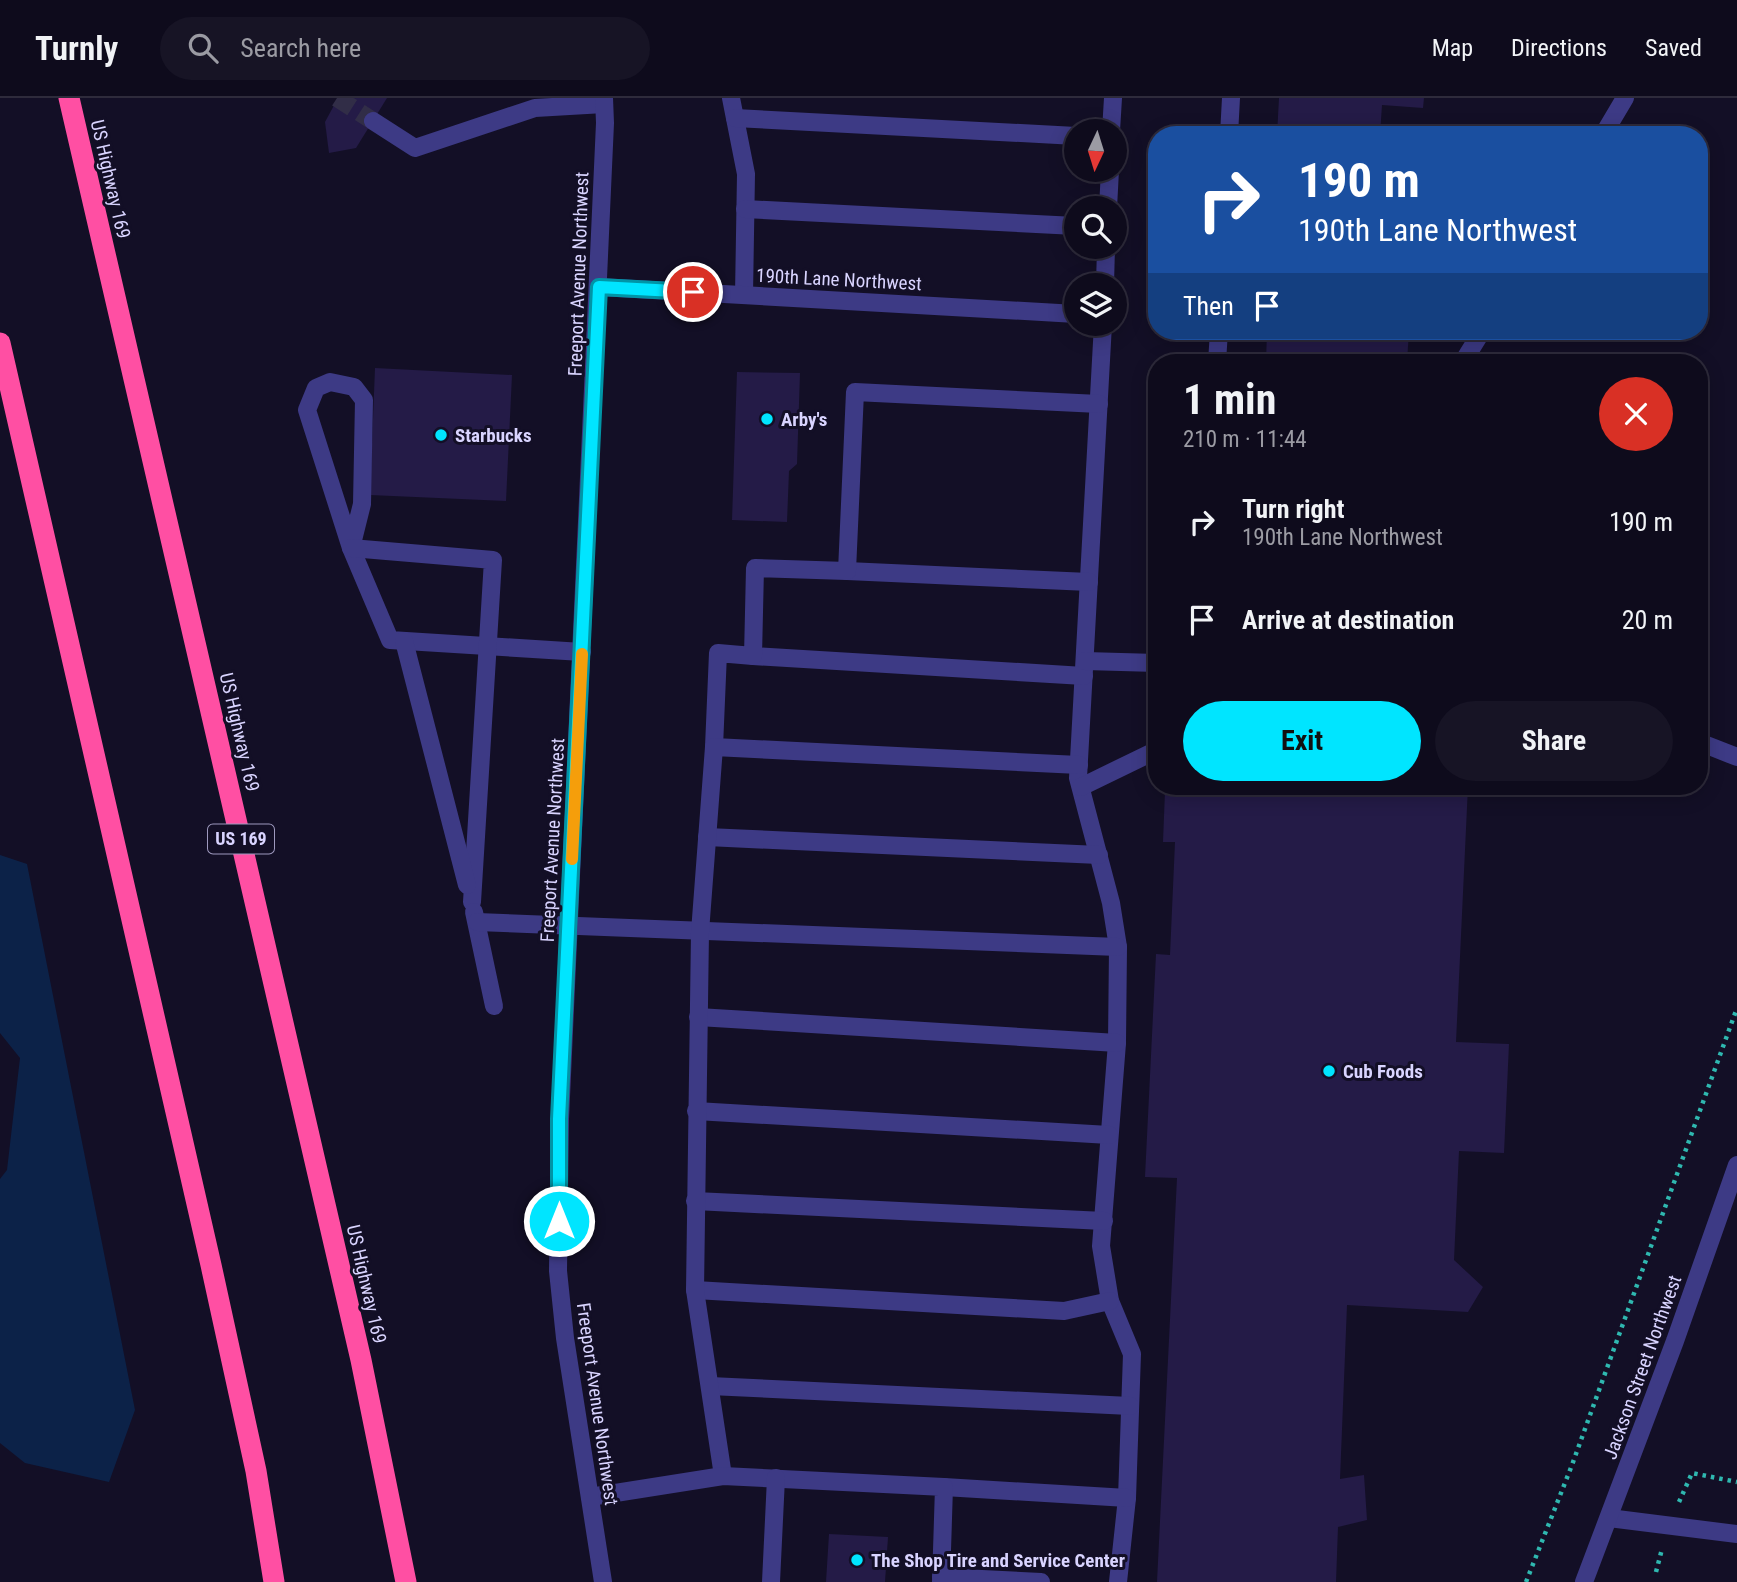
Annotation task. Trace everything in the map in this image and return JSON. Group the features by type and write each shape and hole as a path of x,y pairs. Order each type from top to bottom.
{"highway":[{"name":"US Highway 169","path":"69,98 361,1360 406,1582"},
{"path":"0,343 222,1317 256,1471 274,1582"}],"street":[{"path":"731,98 746,174 744,295"},
{"path":"1112,119 1113,98"},
{"path":"1229,126 1231,98"},
{"path":"1608,126 1625,98"},
{"path":"373,121 415,148 513,106 535,108 604,101"},
{"name":"Freeport Avenue Northwest","path":"603,1582 565,1338 558,1271 559,1119 599,287 604,101"},
{"path":"735,117 1064,135"},
{"path":"746,209 1064,225"},
{"name":"190th Lane Northwest","path":"599,287 1064,313"},
{"path":"1102,336 1079,765 1081,787 1111,903 1118,947 1117,1043 1101,1246 1110,1301 1132,1354 1126,1498 1118,1582"},
{"path":"351,548 362,504 364,400 354,387 330,382 316,388 307,410 351,548 390,640 582,652"},
{"path":"847,571 855,392 1098,404"},
{"path":"351,548 493,560 472,902"},
{"path":"753,656 755,568 1089,582"},
{"path":"404,641 477,922 494,1006"},
{"path":"723,1476 695,1290 700,932 718,653 1084,668 1148,664"},
{"path":"1708,746 1737,757"},
{"path":"714,747 1079,765"},
{"path":"1081,787 1148,754"},
{"path":"707,838 1099,855"},
{"path":"477,922 1118,947"},
{"path":"698,1017 1117,1043"},
{"path":"696,1111 1109,1135"},
{"name":"Jackson Street Northwest","path":"1584,1582 1675,1341 1737,1165"},
{"path":"695,1201 1104,1221"},
{"path":"695,1290 1065,1311 1110,1301"},
{"path":"710,1386 1130,1406"},
{"path":"590,1497 723,1476 1126,1498"},
{"path":"771,1582 776,1478"},
{"path":"944,1487 941,1579 1041,1582"},
{"path":"1609,1518 1737,1534"}],"path":[{"path":"1526,1582 1572,1465 1737,1008"}],"water":[{"path":"0,855 27,864 135,1410 109,1482 25,1463 0,1443 0,1179 7,1170 20,1058 0,1033"}],"building":[{"path":"338,98 387,98 356,148 329,153 325,122"},
{"path":"1279,98 1424,98 1423,108 1382,105 1381,126 1277,126"},
{"path":"1267,340 1408,340 1408,354 1266,354"},
{"name":"Starbucks","path":"375,368 512,375 506,501 370,495"},
{"name":"Arby's","path":"737,372 800,373 797,464 789,471 787,522 732,520"},
{"name":"Cub Foods","path":"1165,795 1468,795 1456,1042 1509,1044 1504,1153 1459,1151 1454,1260 1483,1287 1468,1312 1347,1305 1340,1479 1364,1475 1367,1520 1338,1527 1336,1582 1157,1582 1177,1178 1145,1177 1156,954 1170,955 1175,842 1163,842"},
{"name":"The Shop Tire and Service Center","path":"829,1534 888,1537 885,1582 826,1582"}],"tunnel":[{"path":"337,98 373,121"}],"slow traffic":[{"path":"572,859 582,654"}],"place":[{"name":"Arby's","path":"767,419"},
{"name":"Starbucks","path":"441,435"},
{"name":"Cub Foods","path":"1329,1071"},
{"name":"The Shop Tire and Service Center","path":"857,1560"}],"route":[{"path":"559,1221 559,1119 599,287 693,292"}]}
